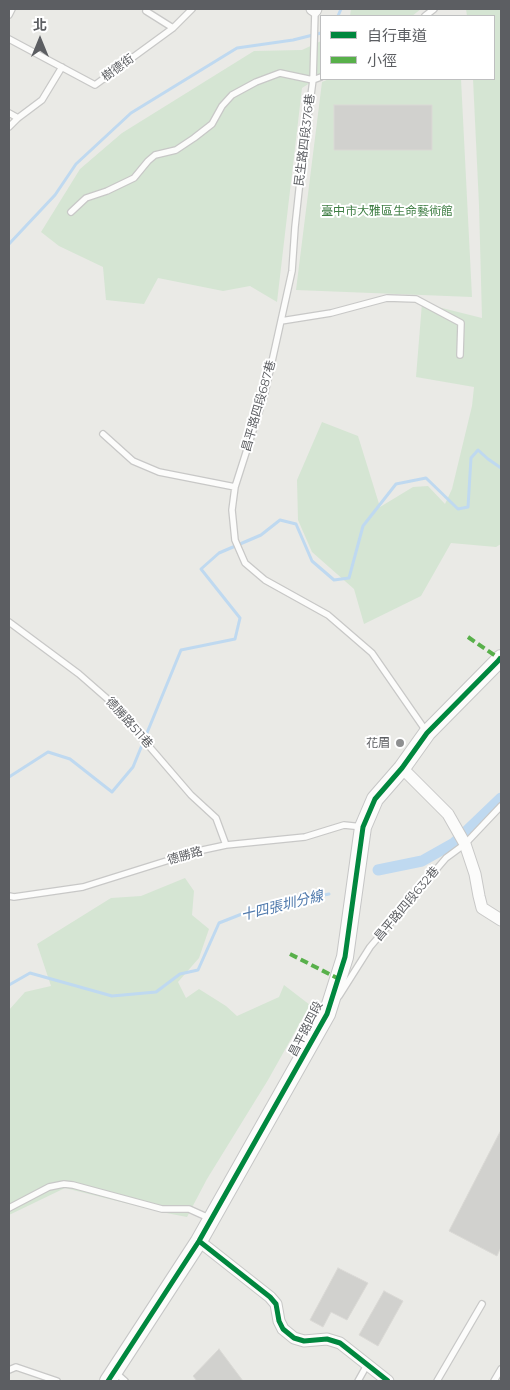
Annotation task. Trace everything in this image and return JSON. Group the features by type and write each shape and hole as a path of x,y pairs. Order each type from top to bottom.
{"street":[{"name":"昌平路四段","path":"116,1378 199,1241 328,1014 345,957 363,827 375,799 402,768 427,733 501,658"},
{"path":"402,768 448,814 465,844 476,874 482,908 501,920"},
{"path":"199,1241 270,1297 276,1304 279,1322 283,1329 294,1338 304,1341 327,1339 340,1343 388,1381"}],"lane":[{"path":"9,15 12,9"},
{"name":"樹德街","path":"9,39 95,85 173,28 192,9"},
{"name":"民生路四段376巷","path":"292,271 302,162 313,80 315,9"},
{"path":"146,12 173,28"},
{"path":"9,127 42,100 62,67"},
{"path":"70,212 86,198 107,191 134,178 155,155 176,150 194,138 212,124 222,106 232,95 256,82 280,74 313,80 320,77"},
{"path":"9,113 18,118"},
{"name":"昌平路四段687巷","path":"292,271 264,393 235,487 232,510 235,540 245,563 265,580 328,615 372,653 427,733"},
{"path":"281,321 330,313 387,298 416,299 461,323 460,355"},
{"path":"103,434 132,461 150,469 235,487"},
{"name":"德勝路511巷","path":"9,622 79,674 111,702 191,795 216,818 226,845"},
{"name":"昌平路四段632巷","path":"328,1014 370,947 446,858 465,844 501,806"},
{"name":"德勝路","path":"9,896 14,897 83,887 198,851 226,845 305,837 344,825 363,827"},
{"path":"9,1208 48,1187 64,1184 162,1209 190,1209 211,1219"},
{"path":"437,1381 482,1304"},
{"path":"358,1381 367,1364"},
{"path":"9,1370 16,1367 57,1381"},
{"path":"494,1381 501,1369"}],"green space":[{"path":"351,9 421,9 413,15 350,15"},
{"path":"466,9 501,9 501,544 496,547 451,543 421,596 364,624 354,589 312,552 298,520 297,480 322,422 358,436 380,507 413,487 428,486 445,504 452,489 472,406 474,387 416,377 422,303 482,318 473,80 495,80 495,15 467,15"},
{"path":"320,41 320,77 302,88 277,302 250,286 223,291 158,278 144,304 106,300 103,267 59,246 41,232 80,169 122,133 254,51 302,50"},
{"name":"臺中市大雅區生命藝術館","path":"327,80 461,80 472,297 296,290 322,82"},
{"path":"185,878 194,891 192,915 209,929 199,958 178,982 186,998 199,989 226,1006 237,1016 279,997 284,985 310,1005 268,1080 207,1179 187,1217 65,1188 9,1215 9,1010 25,992 51,986 37,944 111,898 141,896"}],"building":[{"path":"334,105 432,105 432,150 334,150"},
{"path":"501,1130 501,1247 497,1256 449,1231"},
{"path":"338,1268 368,1283 347,1320 331,1312 323,1327 310,1320"},
{"path":"384,1291 403,1301 378,1346 359,1335"},
{"path":"219,1349 243,1381 197,1381 193,1376"}],"waterway":[{"path":"338,15 341,9"},
{"path":"9,244 55,195 76,164 131,113 237,48 293,40 320,33"},
{"path":"9,777 48,752 70,759 112,792 133,767 181,650 235,639 240,618 201,569 219,553 261,535 280,520 296,524 312,561 334,580 349,578 363,526 396,484 426,478 458,509 468,507 471,458 478,450 501,468"},
{"path":"378,870 422,861 454,843 501,798"},
{"name":"十四張圳分線","path":"9,985 30,973 112,996 156,992 180,974 198,970 219,923 252,910 329,894"}],"marked path":[{"path":"468,637 500,659"},
{"path":"290,954 339,979"}],"cycle path":[{"path":"108,1381 199,1241 327,1014 345,957 363,827 375,799 402,768 427,733 501,658"},
{"path":"199,1241 270,1297 276,1304 279,1321 283,1329 294,1338 304,1341 327,1339 340,1343 388,1381"}],"place":[{"name":"花眉","path":"400,743"}]}
